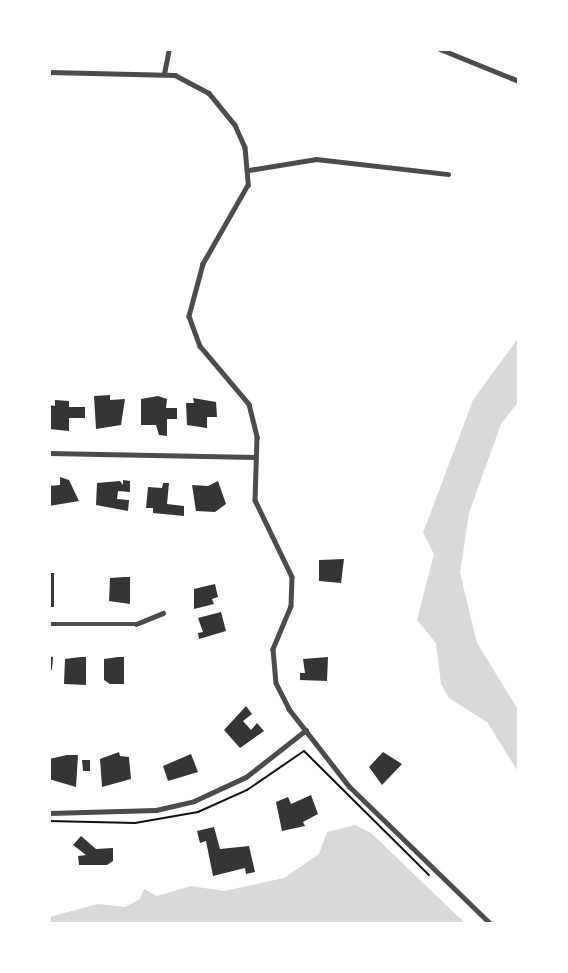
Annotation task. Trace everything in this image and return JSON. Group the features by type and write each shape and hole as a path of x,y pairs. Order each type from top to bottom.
{"street":[{"path":"164,74 169,49"},
{"path":"440,49 519,81"},
{"path":"49,72 164,74 195,83 216,100 240,136 249,170 242,198 203,264 189,316 200,346 249,404 257,437 255,500 267,528 284,552 292,577 291,606 273,649 274,674 289,709 349,786 491,924"},
{"path":"249,170 316,159 448,174"},
{"path":"49,453 255,457"},
{"path":"49,624 136,624 163,613"},
{"path":"49,813 156,810 194,802 246,777 306,730"}],"path":[{"path":"49,821 135,823 198,812 247,790 304,751 431,876"}],"shaded area":[{"path":"519,337 519,401 501,424 469,513 460,573 477,643 519,711 519,773 487,722 449,698 441,684 436,643 417,620 434,554 423,533 473,400"},
{"path":"355,825 371,833 466,924 49,924 49,917 98,904 125,907 140,899 144,889 157,896 191,886 224,891 284,878 319,854 327,832"}],"building":[{"path":"110,395 110,400 125,399 121,425 96,429 94,396"},
{"path":"158,396 167,399 166,408 177,408 177,419 167,419 167,436 159,435 156,425 141,425 141,399"},
{"path":"193,398 216,402 217,417 207,417 207,428 187,425 186,403 194,403"},
{"path":"55,400 69,401 69,407 85,407 85,418 69,418 69,431 49,429 49,405 55,406"},
{"path":"60,477 69,480 79,501 49,506 49,486 60,485"},
{"path":"123,480 130,481 130,492 118,491 117,499 129,500 128,511 96,505 97,483 120,481 123,485"},
{"path":"218,481 226,504 215,512 196,511 192,485 208,486"},
{"path":"163,483 169,483 167,504 184,506 184,516 153,513 153,508 146,508 148,487 162,488"},
{"path":"344,559 341,583 319,581 319,560"},
{"path":"49,573 54,573 54,607 49,607"},
{"path":"130,577 130,604 109,601 110,578"},
{"path":"215,584 218,597 212,599 214,604 194,609 194,589"},
{"path":"221,612 226,631 199,639 198,633 203,632 198,618"},
{"path":"49,656 53,657 52,670 49,669"},
{"path":"86,657 86,685 64,684 65,659"},
{"path":"124,657 124,684 110,684 104,680 104,659"},
{"path":"328,657 327,681 300,680 300,673 305,673 303,659"},
{"path":"246,706 252,714 243,721 251,730 257,723 264,731 240,748 224,730"},
{"path":"119,752 120,756 129,757 131,779 102,787 100,759"},
{"path":"383,752 402,764 382,785 369,767"},
{"path":"191,754 198,772 168,781 163,766"},
{"path":"78,755 76,787 49,779 49,759"},
{"path":"82,760 90,760 90,771 83,771"},
{"path":"311,795 318,814 303,822 305,826 282,831 276,802 288,797 291,804"},
{"path":"214,827 220,849 249,846 255,872 246,874 245,868 213,876 206,841 200,843 197,831"},
{"path":"81,836 96,849 113,848 113,861 107,865 79,865 78,856 86,855 73,845"}]}
